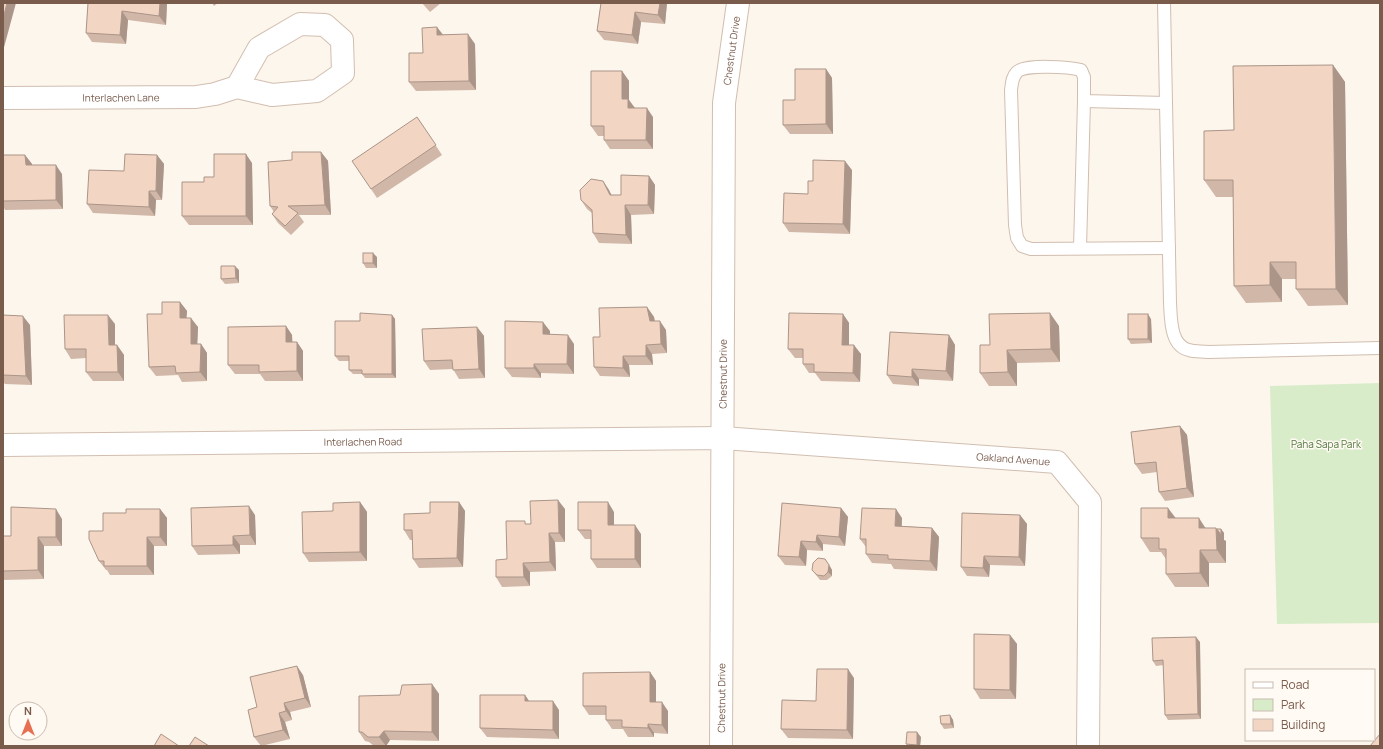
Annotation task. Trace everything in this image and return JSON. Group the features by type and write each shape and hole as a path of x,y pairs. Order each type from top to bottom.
{"street":[{"name":"Chestnut Drive","path":"721,746 724,103 738,3"},
{"name":"Interlachen Lane","path":"3,98 196,97 214,94 237,87 272,95 317,91 343,73 342,40 325,24 300,24 259,48 237,87"},
{"name":"Interlachen Road","path":"3,445 723,438"},
{"name":"Oakland Avenue","path":"723,438 1057,462 1090,502 1088,746"}],"lane":[{"path":"1164,3 1172,333 1180,345 1187,350 1208,352 1380,348"},
{"path":"1080,248 1084,77 1081,70 1073,68 1022,69 1017,72 1013,78 1011,90 1015,225 1017,238 1022,246 1031,249 1169,248"},
{"path":"1084,101 1166,103"}],"green space":[{"name":"Paha Sapa Park","path":"1380,383 1380,623 1277,624 1270,386"}],"building":[{"path":"3,3 7,3 3,19"},
{"path":"88,3 160,3 159,16 122,11 120,35 86,33"},
{"path":"601,3 660,3 658,15 635,12 632,35 597,31"},
{"path":"437,27 437,35 468,34 469,81 409,82 409,53 423,53 422,28"},
{"path":"1333,65 1336,289 1296,289 1296,262 1270,262 1270,285 1234,286 1233,180 1204,180 1204,131 1234,130 1233,66"},
{"path":"795,69 826,69 826,124 783,125 783,100 795,100"},
{"path":"591,71 622,71 622,99 628,99 628,108 647,108 646,140 604,140 604,126 591,126"},
{"path":"417,117 436,145 371,189 352,161"},
{"path":"292,152 321,152 325,205 288,206 298,213 285,226 272,214 278,207 270,206 268,162 292,160"},
{"path":"125,154 157,155 156,191 149,191 149,207 87,204 89,170 124,171"},
{"path":"214,154 246,154 246,216 182,216 182,182 204,182 204,177 214,177"},
{"path":"3,155 25,155 26,165 56,165 56,200 3,201"},
{"path":"813,160 845,161 843,224 783,223 784,193 808,194 808,181 813,181"},
{"path":"621,175 649,176 648,205 625,205 626,235 593,233 592,210 581,200 580,190 591,179 603,181 610,195 621,195"},
{"path":"363,253 373,253 373,263 363,263"},
{"path":"221,266 235,266 236,278 221,279"},
{"path":"162,302 180,302 180,318 191,318 191,344 201,344 200,372 176,373 175,366 149,367 147,314 162,314"},
{"path":"647,307 650,321 660,321 661,344 646,345 646,356 623,356 623,368 594,367 593,337 600,337 599,308"},
{"path":"360,313 392,315 392,374 362,374 362,370 349,370 349,356 335,356 335,321 360,321"},
{"path":"789,313 843,314 842,345 854,345 853,373 814,372 814,364 803,364 803,349 788,349"},
{"path":"1050,313 1051,349 1007,350 1008,372 980,373 980,345 990,345 989,314"},
{"path":"1128,314 1148,314 1148,339 1128,339"},
{"path":"3,315 23,316 26,376 3,375"},
{"path":"64,315 108,315 109,345 117,345 118,372 86,372 86,349 65,349"},
{"path":"505,321 543,322 543,334 568,335 567,364 534,364 534,368 505,368"},
{"path":"286,326 286,342 297,342 297,371 259,372 259,365 228,365 228,327"},
{"path":"477,327 479,369 453,370 452,360 424,361 422,329"},
{"path":"890,332 949,335 946,371 912,369 912,377 887,375"},
{"path":"1180,426 1187,488 1159,492 1156,462 1135,464 1131,432"},
{"path":"558,500 559,533 549,533 550,562 523,563 524,577 496,577 496,560 507,559 506,521 525,521 525,524 531,524 530,501"},
{"path":"360,502 360,552 303,553 302,512 333,511 333,503"},
{"path":"430,502 459,502 457,558 413,559 412,530 404,530 404,514 430,513"},
{"path":"578,502 608,502 608,525 635,525 635,559 591,559 591,530 578,530"},
{"path":"782,503 841,508 839,537 817,535 816,542 801,541 799,557 778,556"},
{"path":"249,506 250,535 233,536 233,545 192,546 191,508"},
{"path":"11,507 56,509 56,537 38,537 38,570 3,571 3,536 11,536"},
{"path":"862,508 896,509 895,526 932,528 930,561 888,559 888,555 866,554 866,539 860,539"},
{"path":"1141,508 1168,508 1168,518 1199,518 1199,528 1216,528 1217,550 1200,550 1200,573 1166,574 1166,549 1159,549 1159,538 1141,538"},
{"path":"126,509 160,509 160,537 147,537 147,566 104,566 104,561 99,561 89,539 89,531 103,531 103,513 126,513"},
{"path":"962,513 1020,515 1019,557 984,556 983,568 961,567"},
{"path":"1217,529 1221,529 1221,535"},
{"path":"818,558 825,559 829,565 828,572 824,576 817,575 812,570 813,563"},
{"path":"974,634 1010,635 1010,690 974,689"},
{"path":"1196,637 1198,714 1165,715 1163,660 1153,661 1152,638"},
{"path":"297,666 305,698 284,703 286,711 279,713 283,730 254,737 248,710 257,707 250,677"},
{"path":"817,669 848,669 847,730 781,729 782,700 816,701"},
{"path":"650,672 650,702 662,702 662,725 648,724 648,728 622,727 622,720 606,720 606,706 583,706 583,673"},
{"path":"432,684 432,732 384,731 379,737 368,737 362,732 359,732 359,696 400,695 402,685"},
{"path":"480,695 525,695 525,701 553,701 553,730 480,728"},
{"path":"950,715 951,724 941,724 940,716"},
{"path":"907,732 917,732 917,745 906,744"},
{"path":"161,734 179,746 154,746"},
{"path":"1380,734 1380,746 1370,746 1375,741"},
{"path":"195,737 209,746 189,746"}]}
